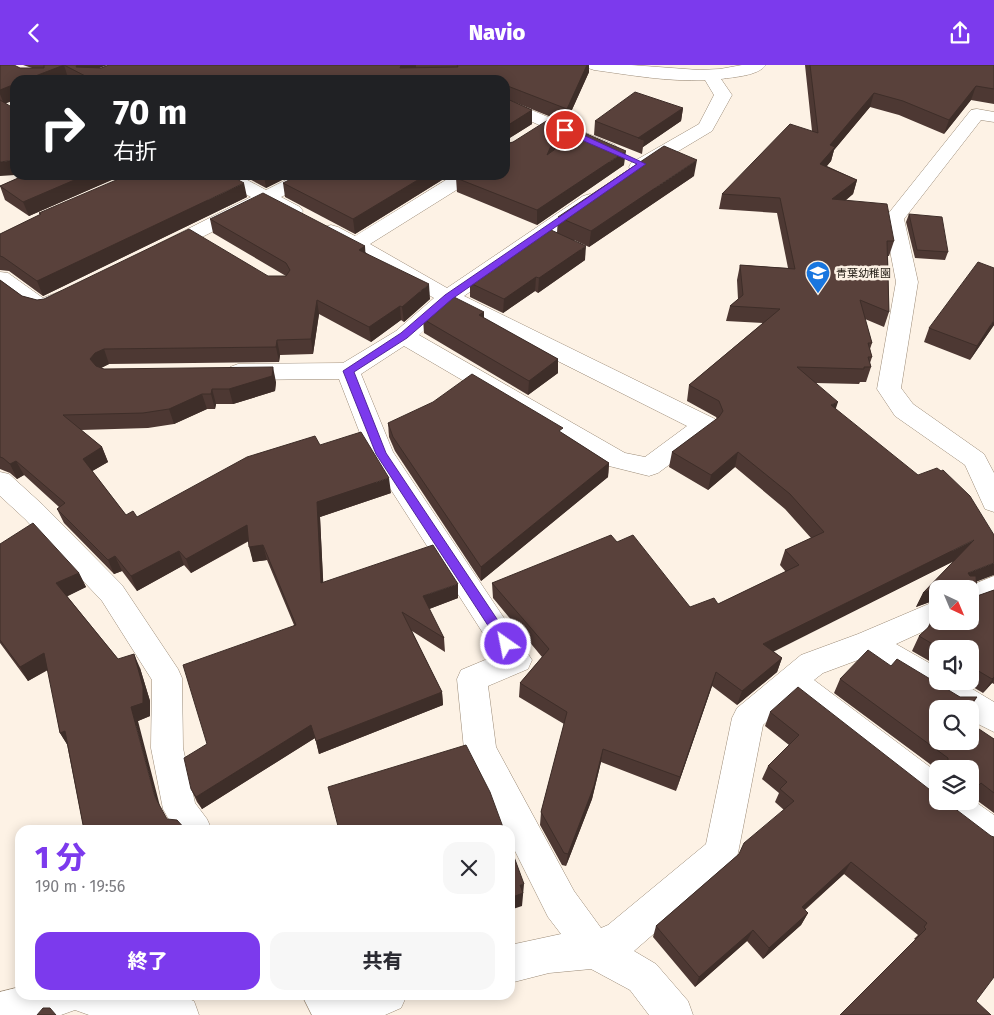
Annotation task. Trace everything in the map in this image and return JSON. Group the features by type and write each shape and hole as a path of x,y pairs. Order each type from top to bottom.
{"street":[{"path":"594,65 670,74 710,75 758,65"},
{"path":"510,107 542,128 634,169 706,127 723,95 710,75"},
{"path":"994,117 977,114 894,219 907,282 889,389 904,410 975,460 994,502"},
{"path":"233,180 356,244 448,297 706,425 649,467 618,459 404,335"},
{"path":"150,255 203,239 266,197 301,180"},
{"path":"356,244 458,180"},
{"path":"219,373 348,371 404,335 448,297 602,191"},
{"path":"0,278 42,307 78,290"},
{"path":"348,371 381,454 517,660 472,679 480,749 561,904 594,950 643,977 674,1015"},
{"path":"0,481 34,511 112,593 168,678 167,747 180,809 191,825"},
{"path":"979,594 994,587"},
{"path":"515,963 549,954 594,950 621,938 721,853 748,719 812,664 869,643 929,616"},
{"path":"869,643 994,718"},
{"path":"792,681 929,786"},
{"path":"960,810 994,836"},
{"path":"0,1011 45,1000"},
{"path":"110,1000 180,1015"},
{"path":"329,1008 366,1000"}],"building":[{"path":"0,65 14,65 20,68 44,68 44,65 64,65 38,75 10,75 10,86 0,90"},
{"path":"64,65 101,68 109,65 401,65 400,68 458,67 457,65 587,65 567,109 510,87 510,75 83,75"},
{"path":"810,65 994,65 994,89 976,86 949,120 903,101 874,93 830,145 835,147 820,164 857,180 832,199 887,204 894,241 887,241 889,312 860,300 872,343 868,343 872,357 868,357 871,367 864,367 864,369 797,367 838,402 831,405 918,475 937,468 941,471 943,470 970,496 994,535 994,563 968,573 970,576 976,576 976,580 936,580 974,540 763,644 782,658 742,691 716,672 680,777 603,749 594,786 568,854 564,853 541,812 567,712 520,683 549,649 492,583 611,535 617,542 633,535 690,607 714,598 718,604 799,565 785,550 824,532 790,494 738,452 711,475 672,452 719,417 723,411 719,401 689,385 780,309 730,306 743,295 740,265 795,269 780,198 722,194 790,124 818,133"},
{"path":"635,92 683,108 638,138 595,121"},
{"path":"0,100 10,106 10,161 0,162"},
{"path":"510,100 532,110 510,124"},
{"path":"551,118 561,123 547,155 580,131 626,151 537,210 461,180 510,180 510,143"},
{"path":"664,146 697,160 591,231 558,217"},
{"path":"14,180 74,180 23,202 0,186"},
{"path":"116,180 238,180 244,183 37,281 0,256 0,234 41,214 39,213"},
{"path":"289,180 418,180 353,219 283,183"},
{"path":"263,193 365,246 359,250 429,284 402,307 400,306 369,327 317,300 311,339 277,340 276,347 104,349 95,353 90,359 96,366 104,369 273,367 272,376 229,389 212,389 211,394 202,394 169,409 143,413 63,415 102,447 83,459 126,515 133,511 137,517 247,457 315,436 320,445 361,432 389,478 317,502 321,583 433,545 458,584 423,596 444,638 402,612 442,692 316,741 311,725 196,797 191,789 184,758 207,744 183,665 296,625 263,545 249,547 247,525 186,559 179,551 131,576 115,556 108,560 57,509 65,503 16,461 10,464 0,457 0,280 22,296 37,300 44,299 189,229 268,276 286,276 290,270 286,263 210,219"},
{"path":"909,214 942,217 948,252 917,250"},
{"path":"551,230 586,246 504,299 470,283"},
{"path":"978,262 994,268 994,320 977,346 929,328"},
{"path":"450,295 484,312 479,315 558,359 529,381 423,319"},
{"path":"472,374 563,428 559,431 609,463 481,567 393,437 388,423 433,402"},
{"path":"33,523 79,573 56,583 118,659 134,654 143,687 143,703 131,707 155,797 167,819 177,820 182,825 83,825 65,731 60,733 44,653 20,667 0,640 0,544"},
{"path":"994,590 994,677 992,679 979,671 979,640 929,640 929,642 919,636 929,627 929,630 979,630 979,595"},
{"path":"868,650 891,666 897,659 929,678 929,690 948,690 960,697 977,697 974,700 929,700 929,744 840,679"},
{"path":"798,687 929,789 929,810 957,810 994,837 994,977 976,1001 991,1015 840,1015 926,929 924,927 927,923 851,862 802,907 808,913 769,948 753,930 699,977 656,926 739,854 744,843 794,801 780,789 787,782 768,766 799,735 770,712"},
{"path":"979,729 994,739 994,793 981,783 979,785 979,760 948,760 937,750 979,750"},
{"path":"466,745 490,792 502,825 338,825 328,787"},
{"path":"515,860 524,884 520,885 523,893 515,896"},
{"path":"43,1008 50,1008 56,1015 37,1015"}],"place":[{"name":"青葉幼稚園","path":"818,294"}],"route":[{"path":"506,644 381,454 348,371 404,335 448,297 642,164 565,130"}]}
